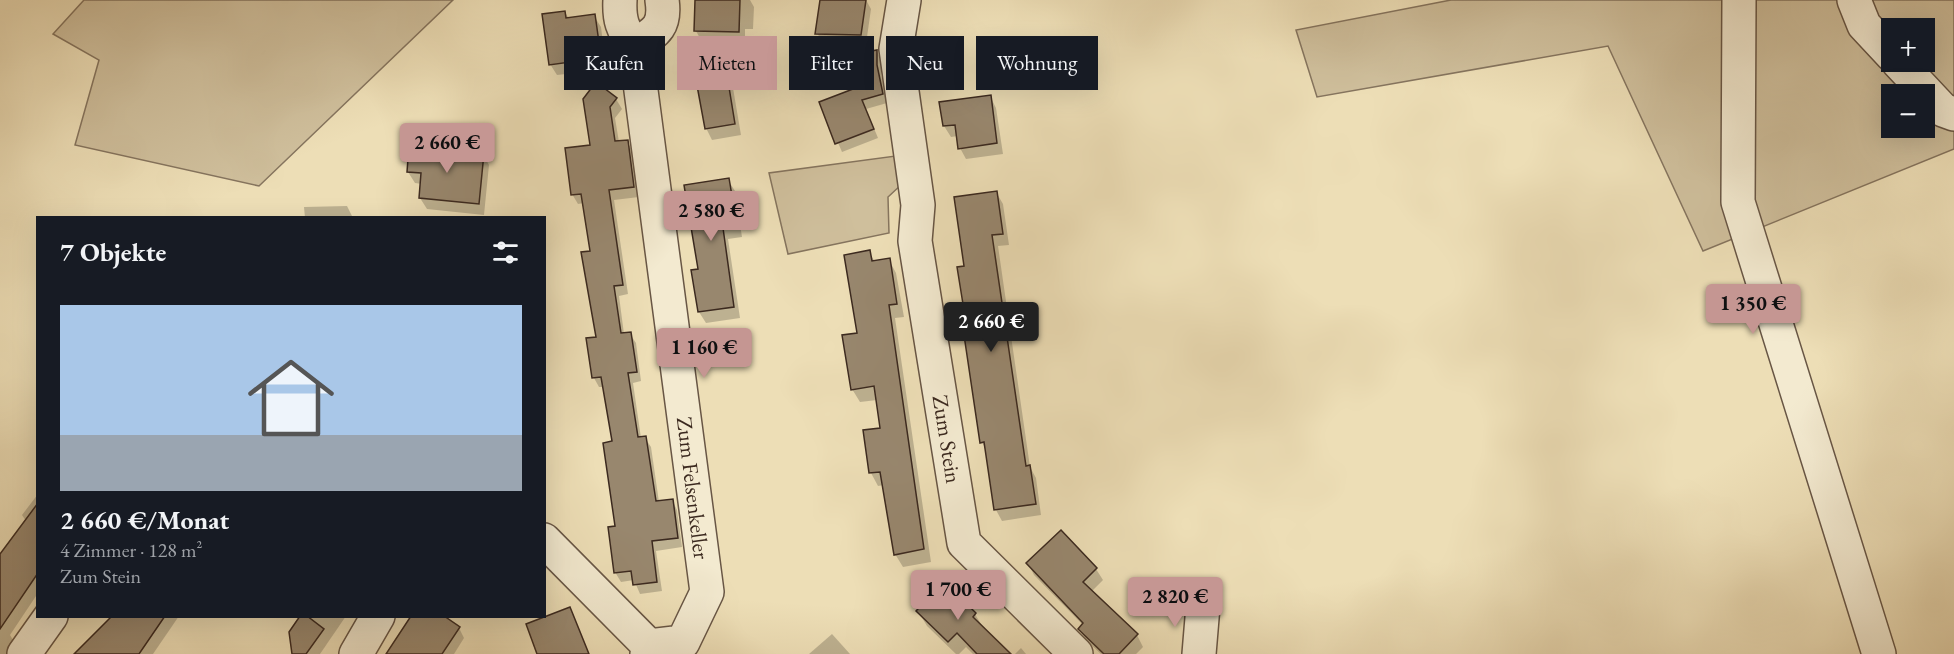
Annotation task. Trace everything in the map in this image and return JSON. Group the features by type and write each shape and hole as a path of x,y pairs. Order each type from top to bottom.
{"street":[{"name":"Zum Felsenkeller","path":"620,0 619,18 627,36"},
{"path":"649,36 654,33 664,16 662,0"},
{"name":"Zum Stein","path":"904,0 896,50 918,205 915,242 964,543 1076,654"},
{"path":"1739,0 1738,202 1878,654"},
{"path":"1854,0 1864,25 1881,43"},
{"path":"1907,72 1943,110 1954,114"},
{"name":"Zum Felsenkeller","path":"640,90 707,592 689,648 648,650"},
{"path":"546,542 648,650"},
{"path":"1199,654 1203,606"},
{"path":"28,652 50,618"},
{"path":"356,654 377,618"}],"shaded area":[{"path":"84,0 453,0 259,186 75,145 99,60 53,34"},
{"path":"1451,0 1954,0 1954,149 1703,251 1608,46 1317,97 1296,30"},
{"path":"903,155 902,184 888,197 889,233 788,254 769,173"}],"building":[{"path":"695,0 740,0 739,32 694,31"},
{"path":"820,0 866,0 861,35 815,34"},
{"path":"565,11 566,18 595,14 598,36 564,36 564,63 549,65 542,14"},
{"path":"877,50 877,65 883,94 862,100 874,129 835,144 819,102 850,90 874,90 874,51"},
{"path":"590,90 606,90 617,98 610,107 615,141 628,140 634,187 609,190 623,285 614,286 621,333 631,332 637,372 628,373 638,437 646,436 656,501 673,499 678,538 652,541 657,582 633,585 631,571 614,573 608,527 615,526 603,443 612,441 601,377 592,378 586,338 596,337 581,252 590,251 581,194 571,195 565,148 590,145 583,99"},
{"path":"698,90 729,90 735,124 705,129"},
{"path":"991,95 997,143 958,149 955,125 943,126 939,102"},
{"path":"409,145 484,153 479,204 419,198 421,173 407,172"},
{"path":"729,178 737,226 723,228 734,307 698,312 691,270 698,269 684,185"},
{"path":"997,191 1003,234 992,235 1026,466 1030,465 1036,504 994,510 984,442 980,443 964,335 968,335 957,267 964,266 954,197"},
{"path":"870,250 872,261 890,258 897,304 889,305 924,549 894,555 880,472 869,473 863,430 880,428 874,386 851,390 842,335 857,333 844,255"},
{"path":"36,506 36,576 0,629 0,554"},
{"path":"1061,530 1097,568 1083,582 1138,634 1119,654 1104,654 1078,629 1083,623 1026,563"},
{"path":"944,582 976,613 973,617 1011,654 977,654 957,633 948,642 916,611"},
{"path":"570,607 589,654 537,654 526,624"},
{"path":"110,618 164,618 139,654 74,654"},
{"path":"299,618 310,618 324,629 306,654 292,654 289,632"},
{"path":"410,618 447,618 460,627 442,654 386,654"}]}
